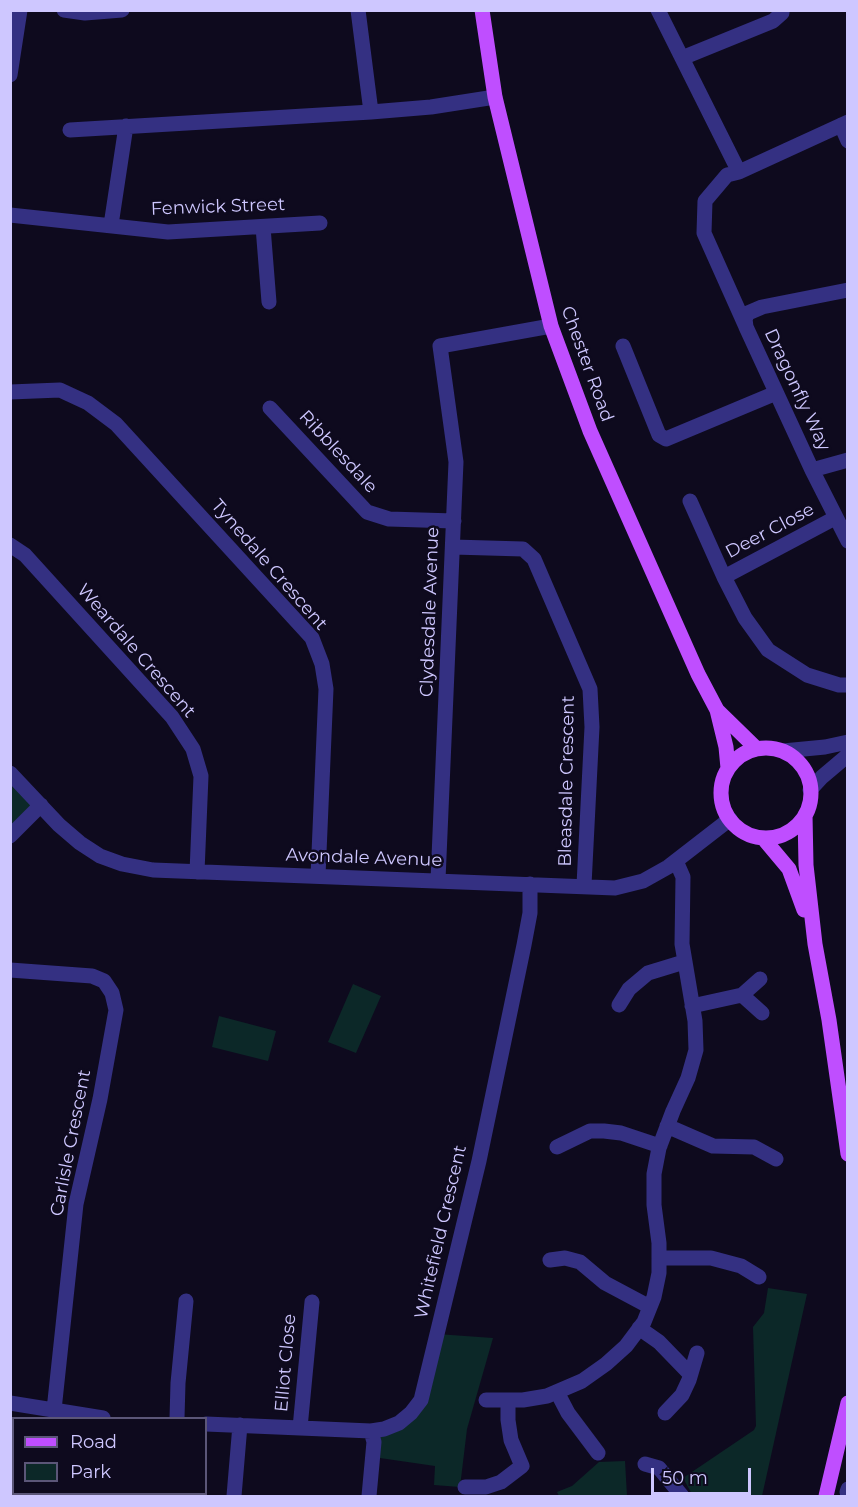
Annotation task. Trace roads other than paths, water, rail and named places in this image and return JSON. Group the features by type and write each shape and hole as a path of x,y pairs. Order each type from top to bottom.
{"main road":[{"name":"Chester Road","path":"482,10 495,97 551,326 590,431 698,674 717,710"},
{"path":"717,710 757,749"},
{"path":"717,710 726,747 728,768"},
{"path":"757,749 783,751 793,758 801,766 810,790 809,806 795,827 787,833 763,838 748,835 740,830 730,819 721,800 721,786 728,768 741,756 757,749"},
{"path":"805,815 806,865 815,944 843,1082 848,1154"},
{"path":"763,838 789,869 815,944"},
{"path":"826,1497 848,1403"}],"street":[{"path":"10,75 20,10"},
{"path":"64,10 85,13 122,10"},
{"path":"358,10 371,112"},
{"path":"658,10 739,172"},
{"path":"682,58 773,21 782,13 782,10"},
{"path":"70,130 371,112 431,107 495,97"},
{"path":"844,123 848,141"},
{"name":"Dragonfly Way","path":"844,123 739,172 727,175 705,201 704,234 812,470 848,541"},
{"path":"111,225 126,126"},
{"name":"Fenwick Street","path":"10,215 168,232 320,223"},
{"path":"263,226 269,302"},
{"path":"745,323 748,314 762,307 848,290"},
{"name":"Clydesdale Avenue","path":"438,880 456,462 440,346 551,326"},
{"path":"623,346 659,435 666,439 776,393"},
{"name":"Tynedale Crescent","path":"10,392 60,390 88,403 116,424 312,638 322,664 326,689 318,876"},
{"name":"Ribblesdale","path":"270,408 367,512 389,519 454,521"},
{"path":"812,470 848,460"},
{"name":"Deer Close","path":"690,501 745,618 768,650 807,675 839,685 848,685"},
{"name":"Deer Close","path":"724,577 835,518"},
{"name":"Weardale Crescent","path":"10,545 25,555 172,717 193,749 201,776 197,872"},
{"name":"Bleasdale Crescent","path":"453,548 523,549 534,559 590,689 592,727 584,885"},
{"path":"783,751 848,742"},
{"path":"810,790 848,755"},
{"name":"Avondale Avenue","path":"10,773 80,843 100,856 122,864 153,870 615,888 644,881 676,861 730,819"},
{"path":"10,836 41,805"},
{"path":"486,1400 547,1396 582,1381 626,1346 639,1328 650,1306 658,1274 659,1258 654,1174 660,1146 688,1078 696,1050 682,944 683,877 676,861"},
{"name":"Whitefield Crescent","path":"207,1424 371,1431 399,1423 421,1400 479,1161 530,913 530,884"},
{"path":"619,1005 629,989 648,972 684,962"},
{"name":"Carlisle Crescent","path":"10,970 92,976 104,981 112,993 116,1010 102,1088 76,1204 54,1410"},
{"path":"692,1006 742,995 760,979"},
{"path":"742,995 762,1013"},
{"path":"668,1126 713,1146 754,1147 776,1159"},
{"path":"556,1147 590,1131 621,1133 660,1146"},
{"path":"550,1260 565,1257 580,1262 604,1283 650,1306"},
{"path":"659,1258 711,1258 741,1266 759,1277"},
{"path":"177,1417 186,1301"},
{"name":"Elliot Close","path":"300,1428 312,1302"},
{"path":"639,1328 659,1342 690,1374"},
{"path":"665,1413 682,1395 697,1353"},
{"path":"557,1392 568,1413 598,1453"},
{"path":"465,1488 501,1482 522,1466 511,1440 508,1400"},
{"path":"10,1403 92,1417"},
{"path":"234,1497 240,1425"},
{"path":"369,1497 374,1442 371,1431"},
{"path":"645,1464 659,1468 682,1497"}]}
